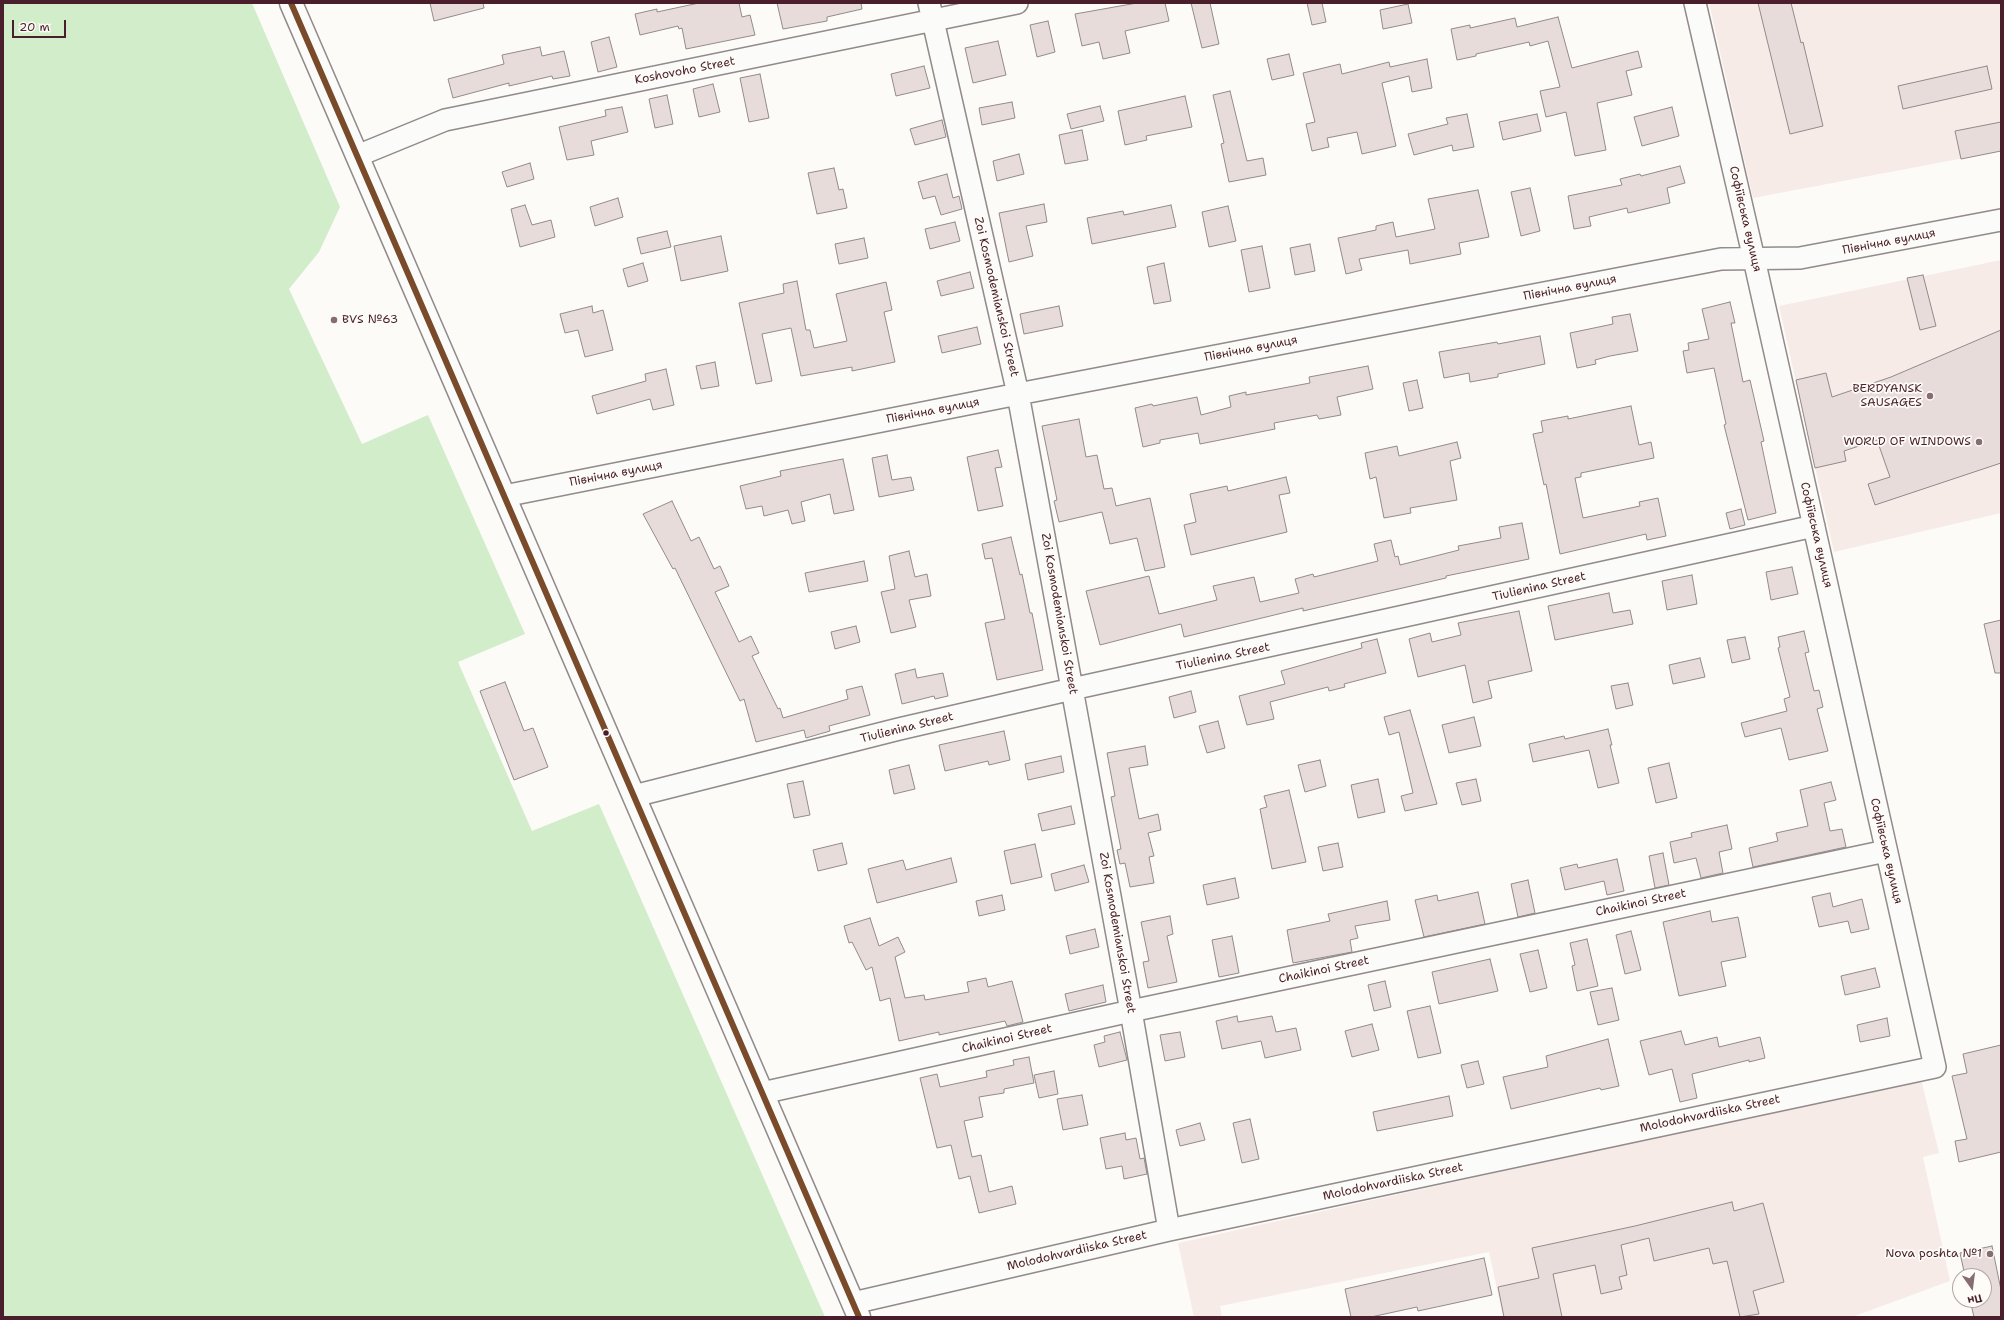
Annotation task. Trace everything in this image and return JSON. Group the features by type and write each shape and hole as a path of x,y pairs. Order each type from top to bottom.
{"main road":[{"path":"291,3 856,1310"}],"street":[{"name":"Koshovoho Street","path":"357,156 444,120 930,12 1017,3"},
{"name":"Софіївська вулиця","path":"1695,3 1754,259 1935,1067"},
{"name":"Zoi Kosmodemianskoi Street","path":"930,12 1018,394 1131,1011 1169,1230"},
{"name":"Північна вулиця","path":"504,496 1018,394 1722,259 1800,258 2001,220"},
{"name":"Tiulienina Street","path":"634,796 899,729 1072,689 1814,526"},
{"name":"Chaikinoi Street","path":"762,1093 1131,1011 1886,851"},
{"name":"Molodohvardiiska Street","path":"856,1310 1169,1230 1935,1067"}],"shaded area":[{"path":"1709,3 2001,3 2001,151 1753,198"},
{"path":"2001,260 2001,513 1834,552 1779,306"},
{"path":"1921,1079 1939,1153 1923,1157 1950,1281 1852,1317 1503,1317 1489,1252 1220,1306 1222,1317 1194,1317 1178,1243"}],"green space":[{"path":"3,3 252,3 340,207 319,252 289,289 362,444 428,415 525,634 458,662 532,831 599,804 825,1317 3,1317"}],"building":[{"path":"430,3 483,3 484,8 434,21"},
{"path":"699,3 739,3 742,17 750,15 755,35 686,49 682,28 679,29 678,26 640,35 635,14 657,9 657,12"},
{"path":"777,3 861,3 862,9 827,17 827,21 783,29"},
{"path":"1137,3 1165,3 1169,21 1125,31 1130,53 1103,59 1099,42 1082,46 1075,14"},
{"path":"1191,3 1210,3 1219,44 1202,48"},
{"path":"1307,3 1322,3 1326,22 1312,25"},
{"path":"1758,3 1791,3 1801,43 1803,42 1823,126 1790,134"},
{"path":"1408,4 1412,23 1383,29 1380,10"},
{"path":"1558,17 1572,68 1638,51 1642,67 1626,71 1632,95 1597,103 1606,150 1575,156 1566,112 1546,117 1540,91 1560,87 1548,41 1530,46 1529,42 1476,54 1476,56 1457,60 1451,29 1470,25 1470,28 1515,18 1517,27"},
{"path":"1048,21 1055,52 1037,57 1030,25"},
{"path":"609,37 617,67 598,72 591,42"},
{"path":"998,41 1006,75 973,83 965,48"},
{"path":"540,47 542,56 564,51 570,76 553,79 552,76 509,86 509,83 453,98 448,79 504,64 502,55"},
{"path":"1289,54 1294,75 1272,80 1267,59"},
{"path":"1427,59 1432,88 1412,92 1409,76 1382,83 1396,146 1362,154 1357,132 1327,138 1329,147 1312,151 1306,124 1315,122 1303,73 1340,64 1342,74 1389,62 1390,67"},
{"path":"924,66 930,88 896,96 891,74"},
{"path":"1987,66 1992,89 1903,109 1898,86"},
{"path":"760,74 769,118 749,122 740,78"},
{"path":"713,84 720,112 699,117 693,89"},
{"path":"1230,91 1247,161 1263,158 1266,175 1229,182 1221,144 1224,143 1213,95"},
{"path":"667,95 673,124 655,128 649,99"},
{"path":"1185,96 1192,127 1146,136 1147,140 1125,145 1118,111"},
{"path":"1012,102 1015,118 982,125 979,108"},
{"path":"1100,106 1104,121 1071,129 1067,114"},
{"path":"622,107 628,132 591,141 594,155 567,160 559,127 606,116 605,110"},
{"path":"1672,107 1679,136 1642,146 1634,117"},
{"path":"1467,114 1474,147 1453,151 1452,145 1414,155 1408,134 1448,124 1446,118"},
{"path":"1537,114 1541,131 1503,140 1499,122"},
{"path":"942,120 946,137 915,145 910,129"},
{"path":"2001,122 2001,151 1961,159 1955,131"},
{"path":"1082,130 1088,160 1065,164 1059,135"},
{"path":"1019,154 1024,174 997,181 993,161"},
{"path":"530,163 534,179 507,187 502,172"},
{"path":"1680,166 1685,183 1667,188 1670,203 1628,213 1627,208 1589,217 1591,226 1574,229 1568,196 1622,185 1620,179 1640,174 1641,176"},
{"path":"834,168 839,190 843,189 847,208 817,214 808,173"},
{"path":"947,174 953,198 959,196 962,209 941,215 935,196 923,199 918,182"},
{"path":"1530,188 1540,231 1521,236 1511,192"},
{"path":"1478,190 1489,237 1459,243 1461,254 1410,264 1408,250 1359,259 1362,270 1346,274 1338,238 1376,230 1376,226 1393,222 1396,237 1435,229 1428,199"},
{"path":"618,198 623,217 595,226 590,207"},
{"path":"1044,204 1047,222 1026,226 1033,256 1009,262 999,213"},
{"path":"525,205 532,225 551,220 555,237 520,247 511,209"},
{"path":"1171,205 1176,227 1092,244 1087,218 1123,211 1124,215"},
{"path":"1228,206 1236,241 1209,247 1202,212"},
{"path":"955,222 960,241 930,249 925,229"},
{"path":"667,231 671,247 641,254 637,238"},
{"path":"721,236 728,271 681,281 674,246"},
{"path":"864,238 868,258 839,264 835,244"},
{"path":"1310,244 1315,271 1295,275 1290,248"},
{"path":"1262,246 1270,288 1249,292 1241,250"},
{"path":"643,263 648,281 628,287 623,269"},
{"path":"1164,263 1171,301 1154,304 1147,267"},
{"path":"970,272 974,288 941,296 937,281"},
{"path":"1923,275 1936,326 1920,330 1907,278"},
{"path":"797,281 806,330 810,330 814,348 847,341 836,294 886,282 892,310 884,312 895,362 852,371 852,367 801,376 791,328 762,334 772,381 756,384 739,303 784,293 783,284"},
{"path":"1730,302 1735,323 1731,323 1743,382 1750,380 1764,441 1761,442 1776,513 1748,520 1724,425 1726,424 1714,368 1687,373 1683,351 1689,350 1688,343 1709,339 1702,309"},
{"path":"592,306 593,313 603,310 613,350 585,357 578,330 565,333 560,314"},
{"path":"1059,306 1063,326 1024,334 1020,314"},
{"path":"1630,314 1638,351 1595,360 1596,364 1577,368 1570,333 1613,324 1612,317"},
{"path":"977,327 981,344 942,353 938,336"},
{"path":"2001,330 2001,463 1875,505 1868,484 1890,477 1877,440 1844,451 1846,461 1815,468 1796,380 1826,373 1832,397 1891,377"},
{"path":"1540,336 1545,364 1498,374 1498,377 1470,382 1469,373 1444,378 1439,352 1497,342 1498,344"},
{"path":"715,362 719,386 701,389 696,366"},
{"path":"1368,366 1373,389 1337,397 1341,415 1319,419 1317,415 1274,423 1275,429 1200,444 1198,433 1160,440 1160,443 1143,447 1135,408 1197,397 1201,415 1231,407 1229,396 1246,392 1246,395 1310,383 1309,377"},
{"path":"666,369 674,405 653,410 650,399 597,414 592,396 646,381 645,374"},
{"path":"1417,380 1423,408 1409,411 1403,383"},
{"path":"1631,406 1639,445 1651,442 1654,458 1581,473 1581,477 1575,478 1583,518 1640,506 1639,502 1658,498 1666,536 1647,540 1646,534 1560,554 1546,484 1544,485 1533,434 1543,432 1541,421 1568,416 1568,419"},
{"path":"1079,419 1086,457 1097,455 1104,489 1112,488 1116,506 1150,498 1165,567 1145,571 1137,538 1110,544 1102,512 1059,522 1054,501 1057,500 1042,426"},
{"path":"1457,442 1461,458 1450,461 1457,500 1410,508 1411,513 1384,518 1376,477 1370,479 1365,453 1397,446 1399,456"},
{"path":"998,450 1002,467 995,468 1003,506 978,511 967,457"},
{"path":"887,455 892,480 911,477 914,490 879,497 872,458"},
{"path":"843,459 854,510 834,514 830,494 801,502 805,521 792,524 788,510 764,516 762,506 746,509 740,486 781,476 780,471"},
{"path":"1286,477 1290,493 1279,495 1287,532 1191,555 1184,525 1196,522 1190,494 1227,486 1228,491"},
{"path":"672,501 691,541 699,537 714,569 720,566 729,586 715,592 739,642 751,636 759,653 752,656 778,709 780,708 783,718 848,699 846,690 862,686 870,715 829,726 830,731 806,738 804,730 756,742 744,699 740,701 675,568 673,569 643,514"},
{"path":"1741,509 1745,525 1730,529 1726,513"},
{"path":"1522,523 1529,559 1446,576 1446,578 1303,611 1303,608 1184,637 1181,624 1100,645 1086,591 1149,576 1159,614 1217,600 1213,586 1254,577 1260,602 1299,593 1295,579 1313,574 1314,577 1378,561 1374,544 1391,540 1395,557 1398,556 1400,565 1459,550 1458,546 1501,538 1499,527"},
{"path":"1011,537 1020,575 1022,574 1030,613 1032,613 1043,670 997,680 985,623 1005,619 992,558 985,559 982,544"},
{"path":"909,551 915,577 927,574 931,596 909,600 916,627 891,633 881,592 895,589 889,556"},
{"path":"864,561 868,581 809,592 805,573"},
{"path":"1792,567 1798,594 1771,600 1766,572"},
{"path":"1692,575 1697,604 1667,610 1662,581"},
{"path":"1609,593 1613,613 1630,610 1633,624 1555,640 1548,606"},
{"path":"1519,611 1532,671 1488,681 1492,698 1473,703 1465,665 1418,677 1409,639 1430,633 1432,642 1461,635 1458,623"},
{"path":"2001,620 2001,673 1995,673 1984,624"},
{"path":"856,626 860,642 835,649 831,632"},
{"path":"1804,631 1809,652 1805,653 1814,691 1819,690 1823,707 1817,709 1828,751 1789,760 1781,728 1745,737 1741,723 1787,711 1784,699 1790,697 1778,648 1780,647 1778,637"},
{"path":"1745,637 1750,659 1732,663 1727,640"},
{"path":"1377,639 1386,673 1344,684 1345,687 1329,691 1328,687 1270,702 1274,719 1247,725 1239,696 1285,684 1281,671 1362,648 1361,643"},
{"path":"1700,658 1705,677 1673,684 1669,665"},
{"path":"915,669 917,678 943,673 948,696 935,699 934,696 902,704 895,674"},
{"path":"505,682 524,731 533,728 548,767 514,780 480,691"},
{"path":"1628,683 1633,705 1616,709 1611,686"},
{"path":"1191,691 1196,712 1174,718 1169,697"},
{"path":"1410,710 1437,804 1405,811 1401,796 1413,793 1399,732 1389,735 1384,717"},
{"path":"1474,717 1481,746 1449,753 1442,725"},
{"path":"1218,721 1225,748 1207,753 1199,726"},
{"path":"1608,729 1612,745 1610,745 1619,783 1598,788 1589,750 1533,762 1529,744 1564,736 1565,739"},
{"path":"1004,731 1010,760 989,765 988,761 945,771 939,745"},
{"path":"1145,746 1148,765 1129,768 1139,819 1158,814 1161,830 1148,833 1154,856 1149,857 1154,883 1130,887 1125,863 1120,864 1117,850 1121,849 1111,797 1115,796 1107,753"},
{"path":"1061,756 1064,772 1028,780 1025,764"},
{"path":"1320,760 1326,786 1305,792 1298,765"},
{"path":"1669,763 1677,798 1656,803 1648,768"},
{"path":"909,765 915,789 894,794 889,770"},
{"path":"1378,779 1385,812 1358,818 1351,785"},
{"path":"1476,779 1481,801 1462,805 1456,783"},
{"path":"803,781 810,815 794,818 787,784"},
{"path":"1831,782 1836,800 1824,803 1830,831 1842,829 1846,847 1753,867 1749,848 1778,841 1776,833 1808,826 1800,790"},
{"path":"1289,790 1306,862 1272,869 1260,809 1267,807 1264,796"},
{"path":"1071,806 1075,824 1042,831 1038,814"},
{"path":"1727,825 1732,849 1719,852 1723,873 1701,878 1696,858 1674,863 1670,842 1692,837 1691,833"},
{"path":"842,843 847,864 818,871 813,850"},
{"path":"1338,843 1343,867 1323,871 1318,847"},
{"path":"1035,844 1042,877 1011,884 1004,851"},
{"path":"1663,853 1669,885 1655,888 1649,856"},
{"path":"951,858 957,882 877,903 868,869 903,860 906,870"},
{"path":"1617,859 1624,891 1607,895 1604,881 1565,890 1560,868 1577,864 1578,868"},
{"path":"1084,865 1089,882 1055,891 1051,874"},
{"path":"1235,878 1239,898 1207,905 1203,885"},
{"path":"1528,880 1535,913 1518,917 1511,884"},
{"path":"1478,892 1485,924 1424,937 1415,900 1437,895 1438,901"},
{"path":"1830,893 1833,907 1862,899 1869,929 1851,933 1848,921 1819,927 1812,897"},
{"path":"1002,895 1005,910 979,916 976,901"},
{"path":"1387,901 1390,920 1355,926 1358,938 1350,940 1352,952 1293,963 1287,930 1330,921 1328,914"},
{"path":"1710,911 1712,922 1738,917 1746,957 1721,962 1726,986 1679,996 1663,922"},
{"path":"1170,916 1173,934 1167,936 1177,982 1148,988 1143,962 1149,961 1141,922"},
{"path":"870,918 879,946 898,937 905,952 895,957 905,998 924,995 925,1000 969,992 967,982 986,978 988,987 1012,981 1023,1022 1007,1026 1005,1021 939,1035 939,1032 899,1041 890,998 880,1001 872,967 866,970 852,942 849,943 844,926"},
{"path":"1095,929 1099,947 1070,954 1066,936"},
{"path":"1631,931 1641,970 1625,974 1616,935"},
{"path":"1232,936 1239,973 1219,977 1212,940"},
{"path":"1587,939 1598,986 1577,991 1572,966 1575,965 1570,943"},
{"path":"1538,950 1547,988 1530,992 1520,954"},
{"path":"1490,959 1498,991 1439,1004 1432,972"},
{"path":"1875,968 1880,987 1845,995 1841,976"},
{"path":"1385,981 1391,1007 1374,1011 1368,985"},
{"path":"1103,985 1106,1002 1069,1011 1065,994"},
{"path":"1612,988 1619,1020 1598,1025 1590,992"},
{"path":"1430,1006 1441,1053 1418,1058 1407,1011"},
{"path":"1237,1016 1238,1022 1272,1016 1276,1032 1296,1028 1301,1050 1265,1058 1261,1041 1222,1049 1216,1021"},
{"path":"1887,1018 1890,1036 1860,1042 1857,1025"},
{"path":"1372,1024 1379,1050 1352,1057 1345,1031"},
{"path":"1681,1031 1685,1045 1717,1037 1719,1047 1760,1037 1765,1058 1749,1062 1749,1060 1692,1074 1697,1098 1680,1102 1672,1069 1649,1075 1640,1041"},
{"path":"1120,1032 1127,1060 1099,1067 1094,1045 1105,1042 1104,1036"},
{"path":"1180,1032 1185,1057 1165,1061 1160,1035"},
{"path":"1608,1039 1619,1086 1601,1090 1600,1088 1511,1109 1503,1077 1548,1067 1546,1056"},
{"path":"2001,1045 2001,1152 1959,1162 1955,1141 1967,1139 1952,1076 1967,1073 1963,1054"},
{"path":"1029,1057 1034,1083 1004,1089 1004,1093 979,1097 983,1117 964,1121 972,1157 981,1155 989,1192 1012,1186 1016,1204 979,1213 970,1176 959,1179 951,1145 937,1148 920,1078 937,1074 940,1087 987,1077 986,1071 1014,1065 1013,1060"},
{"path":"1478,1061 1484,1084 1467,1088 1461,1065"},
{"path":"1054,1071 1058,1094 1039,1098 1034,1075"},
{"path":"1082,1095 1088,1125 1063,1130 1057,1099"},
{"path":"1449,1096 1453,1116 1377,1131 1373,1112"},
{"path":"1250,1119 1259,1159 1242,1163 1233,1123"},
{"path":"1200,1123 1205,1140 1180,1146 1176,1130"},
{"path":"1125,1133 1126,1140 1136,1138 1140,1159 1144,1158 1147,1174 1124,1179 1122,1166 1106,1169 1100,1138"},
{"path":"1732,1202 1734,1211 1763,1203 1784,1282 1753,1291 1759,1314 1740,1317 1727,1261 1713,1264 1709,1248 1654,1261 1649,1238 1621,1245 1627,1275 1619,1277 1622,1289 1601,1294 1595,1265 1553,1274 1562,1317 1504,1317 1498,1287 1539,1278 1532,1248 1635,1226"},
{"path":"1992,1246 2001,1290 2001,1317 1974,1317 1972,1308 1992,1308 1992,1268 1963,1268 1960,1253"},
{"path":"1484,1258 1492,1295 1418,1311 1417,1307 1371,1317 1351,1317 1345,1289"}],"transit line":[{"path":"291,3 859,1317"}],"place":[{"name":"BVS №63","path":"334,320"},
{"name":"BERDYANSK SAUSAGES","path":"1930,396"},
{"name":"WORLD OF WINDOWS","path":"1979,442"},
{"name":"Nova poshta №1","path":"1990,1254"}]}
